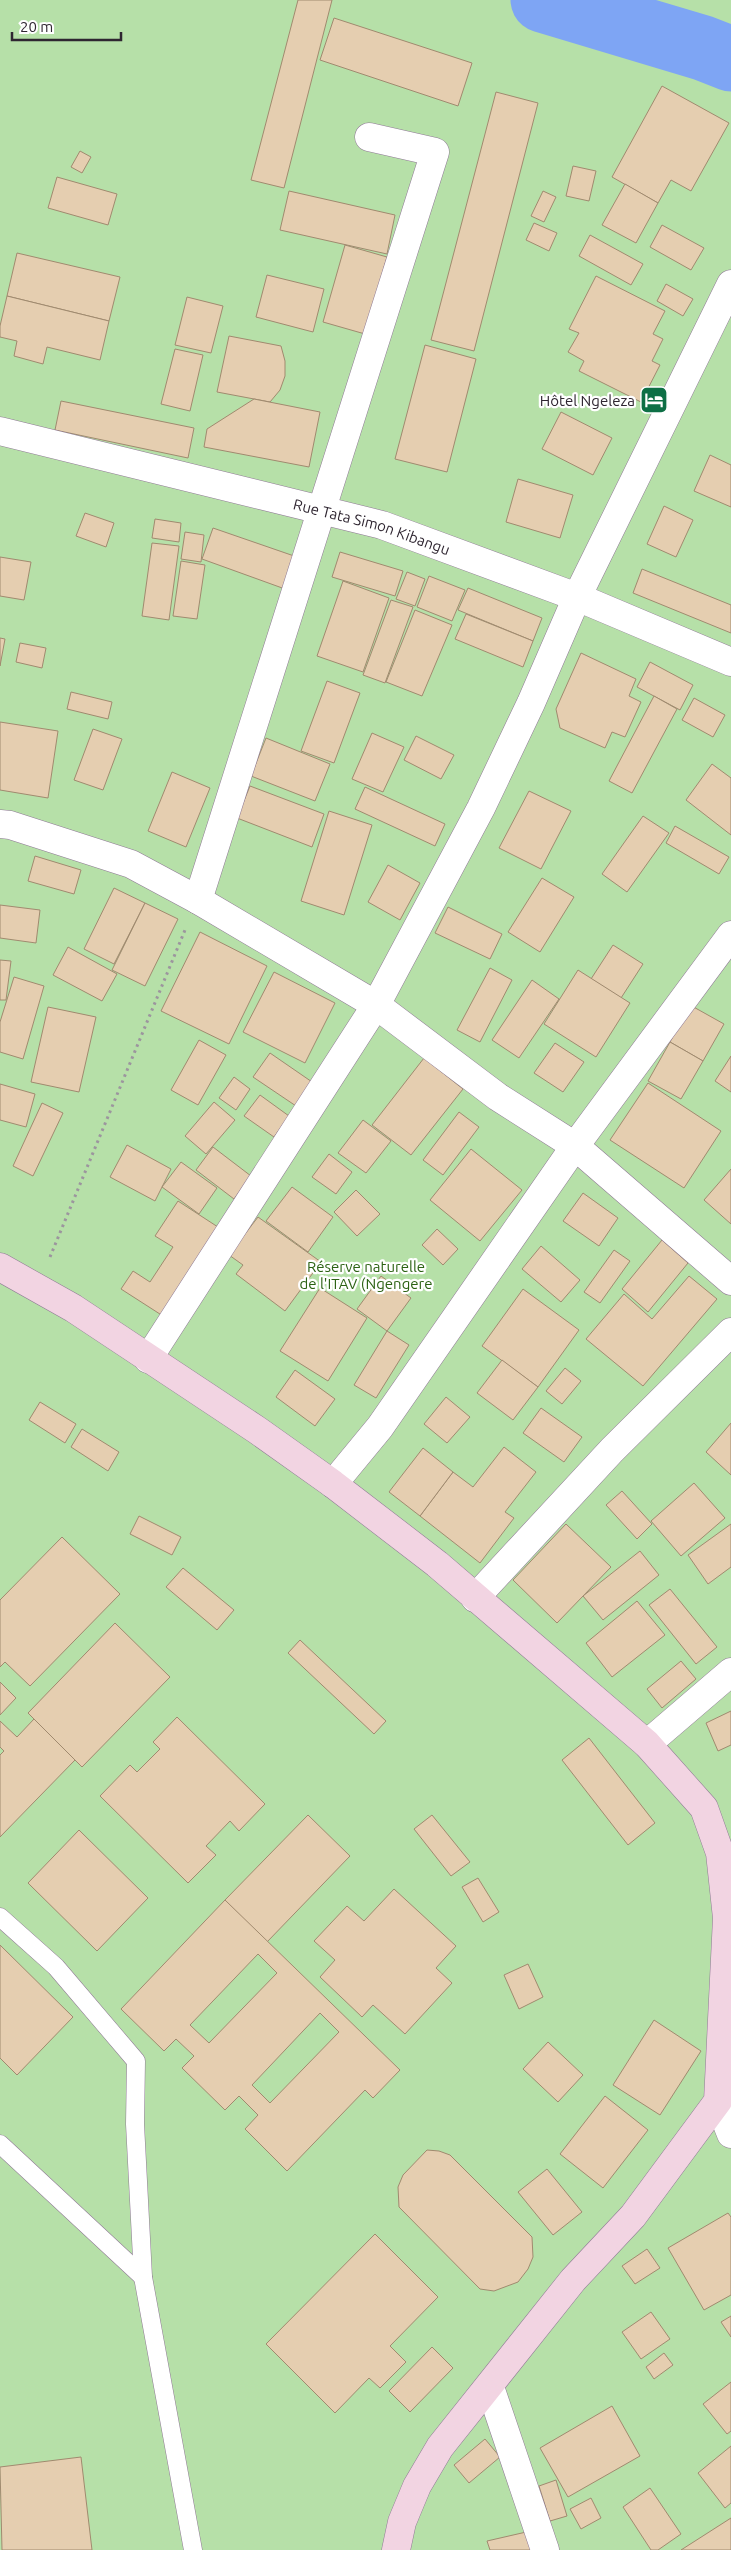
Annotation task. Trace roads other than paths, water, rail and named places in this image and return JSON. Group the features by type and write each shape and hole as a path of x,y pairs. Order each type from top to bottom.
{"street":[{"path":"198,900 320,509 380,331 435,152 368,137"},
{"path":"148,1359 376,1005 481,808 531,703 577,597 731,284"},
{"name":"Rue Tata Simon Kibangu","path":"0,431 382,525 577,597 731,662"},
{"path":"0,824 10,825 131,864 198,900 376,1005 498,1097 575,1146 731,1281"},
{"path":"333,1484 385,1419 575,1146 731,935"},
{"path":"0,1267 73,1308 257,1430 333,1484 437,1564 647,1744 704,1808 720,1852 727,1918 718,2101 731,2134"},
{"path":"475,1598 612,1450 731,1332"},
{"path":"647,1744 731,1672"},
{"path":"396,2550 402,2522 417,2486 440,2448 574,2280 633,2216 718,2101"},
{"path":"490,2387 545,2550"}],"lane":[{"path":"0,1918 56,1967 136,2061 135,2124 143,2277 193,2550"},
{"path":"0,2144 143,2277"}],"waterway":[{"path":"543,0 703,48 731,59"}],"place":[{"name":"Hôtel Ngeleza","path":"654,400"}],"park label":[{"name":"Réserve naturelle de l'ITAV (Ngengere","path":"366,1274"}]}
